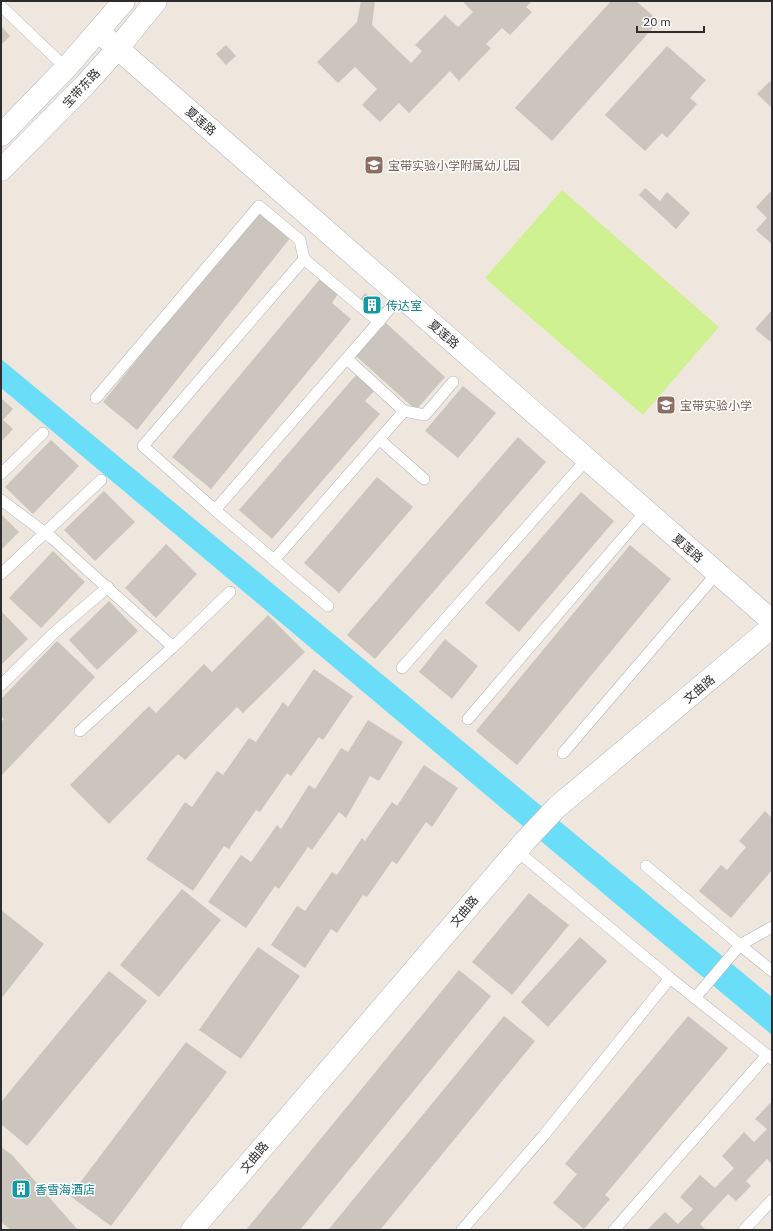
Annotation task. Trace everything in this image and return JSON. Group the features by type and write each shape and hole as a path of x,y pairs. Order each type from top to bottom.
{"street":[{"name":"宝带东路","path":"1,135 66,68 99,32 124,1"},
{"name":"宝带东路","path":"1,170 85,85 118,48 156,1"},
{"name":"夏莲路","path":"99,32 772,621"},
{"name":"文曲路","path":"192,1230 520,846 557,808 772,627"}],"lane":[{"path":"1,6 66,68"},
{"path":"96,398 259,206 300,240 304,259 379,322"},
{"path":"304,259 143,446 215,510 328,606"},
{"path":"215,510 402,296"},
{"path":"347,359 404,411 425,415 453,382"},
{"path":"274,560 404,411"},
{"path":"1,474 43,433"},
{"path":"380,440 424,479"},
{"path":"402,668 587,459"},
{"path":"1,574 100,480"},
{"path":"1,500 45,533 108,587 173,647"},
{"path":"468,719 646,511"},
{"path":"563,753 717,573"},
{"path":"1,685 54,632 108,587"},
{"path":"80,732 173,647 230,592"},
{"path":"520,846 670,978 769,1057 614,1230"},
{"path":"646,866 772,971"},
{"path":"695,998 740,945 772,927"},
{"path":"462,1230 544,1135 670,978"},
{"path":"744,1230 772,1200"}],"green space":[{"path":"562,190 719,327 643,415 485,278"}],"water":[{"path":"1,359 772,997 772,1035 1,388"}],"building":[{"path":"361,1 375,1 372,25 411,63 422,51 415,45 445,15 458,27 473,12 464,3 466,1 532,1 526,7 532,12 510,35 502,28 486,44 491,48 459,81 450,71 409,113 399,103 380,122 362,105 377,89 355,67 338,83 317,62 357,22"},
{"name":"宝带实验小学附属幼儿园","path":"611,1 636,1 659,21 552,141 515,108"},
{"path":"1,26 10,36 1,45"},
{"path":"226,45 236,56 226,65 216,54"},
{"path":"667,46 706,80 690,98 697,104 667,138 662,133 645,151 605,115"},
{"path":"770,81 772,84 772,108 757,94"},
{"path":"645,188 660,201 667,192 690,213 676,229 639,195"},
{"path":"772,190 772,244 756,230 767,218 756,207"},
{"path":"257,210 291,237 137,430 103,402"},
{"path":"320,279 338,294 332,303 351,319 211,489 172,457"},
{"name":"传达室","path":"365,293 385,309 379,317 359,301"},
{"path":"772,310 772,343 755,329"},
{"path":"386,323 445,377 416,410 356,356"},
{"path":"356,375 374,391 365,401 380,414 272,539 239,510"},
{"path":"463,386 496,413 458,458 425,431"},
{"path":"1,398 13,409 3,420 13,429 1,442"},
{"path":"518,437 546,462 375,659 347,635"},
{"path":"51,440 79,466 33,514 5,487"},
{"path":"377,477 413,507 339,593 304,563"},
{"path":"104,491 135,522 95,561 64,530"},
{"path":"581,492 614,521 519,632 485,603"},
{"path":"1,514 19,532 1,550"},
{"path":"166,544 197,574 156,618 125,588"},
{"path":"630,545 671,579 517,765 476,731"},
{"path":"53,551 85,582 41,628 9,598"},
{"path":"109,601 138,631 97,670 69,640"},
{"path":"1,611 28,639 1,665"},
{"path":"268,615 305,652 243,713 237,707 185,760 178,754 109,824 70,785 149,706 156,713 204,664 212,672"},
{"path":"445,639 478,666 452,699 419,672"},
{"path":"57,641 95,677 1,776 1,722 4,719 1,716 1,699"},
{"path":"314,669 353,696 323,740 319,737 291,776 287,773 260,812 256,810 229,849 224,846 193,891 146,859 185,802 192,807 217,771 223,775 249,738 256,742 283,702 288,707"},
{"path":"368,720 403,742 379,781 370,776 346,818 339,812 312,850 308,847 279,889 275,886 246,928 208,902 241,855 251,862 277,825 281,829 309,785 315,789 341,748 348,752"},
{"path":"424,765 458,788 432,827 426,822 397,864 392,861 367,897 363,895 337,933 331,929 305,968 271,945 297,906 305,911 332,872 337,875 362,838 365,841 392,802 397,806"},
{"path":"765,811 772,818 772,870 731,918 699,891 721,865 727,870 746,847 739,841"},
{"path":"182,889 221,920 159,997 120,965"},
{"path":"529,893 569,925 512,995 472,962"},
{"path":"1,910 44,944 1,999"},
{"path":"580,937 607,961 548,1027 521,1002"},
{"path":"258,947 300,976 241,1059 199,1030"},
{"path":"459,970 491,996 300,1230 246,1230"},
{"path":"109,971 147,1001 27,1146 1,1124 1,1102"},
{"path":"504,1016 535,1041 380,1230 328,1230"},
{"path":"688,1016 728,1048 605,1195 610,1199 584,1229 553,1203 577,1174 565,1164"},
{"path":"186,1042 227,1072 111,1226 70,1196"},
{"path":"772,1101 772,1164 767,1159 746,1181 751,1186 736,1201 728,1194 700,1224 706,1230 647,1230 665,1212 678,1224 693,1209 680,1197 700,1175 715,1188 734,1168 722,1156 744,1132 754,1142 767,1129 755,1119"},
{"name":"香雪海酒店","path":"1,1147 12,1155 78,1230 11,1230 1,1222"}],"place":[{"name":"宝带实验小学附属幼儿园","path":"374,165"},
{"name":"传达室","path":"372,305"},
{"name":"宝带实验小学","path":"666,405"},
{"name":"香雪海酒店","path":"21,1189"}]}
